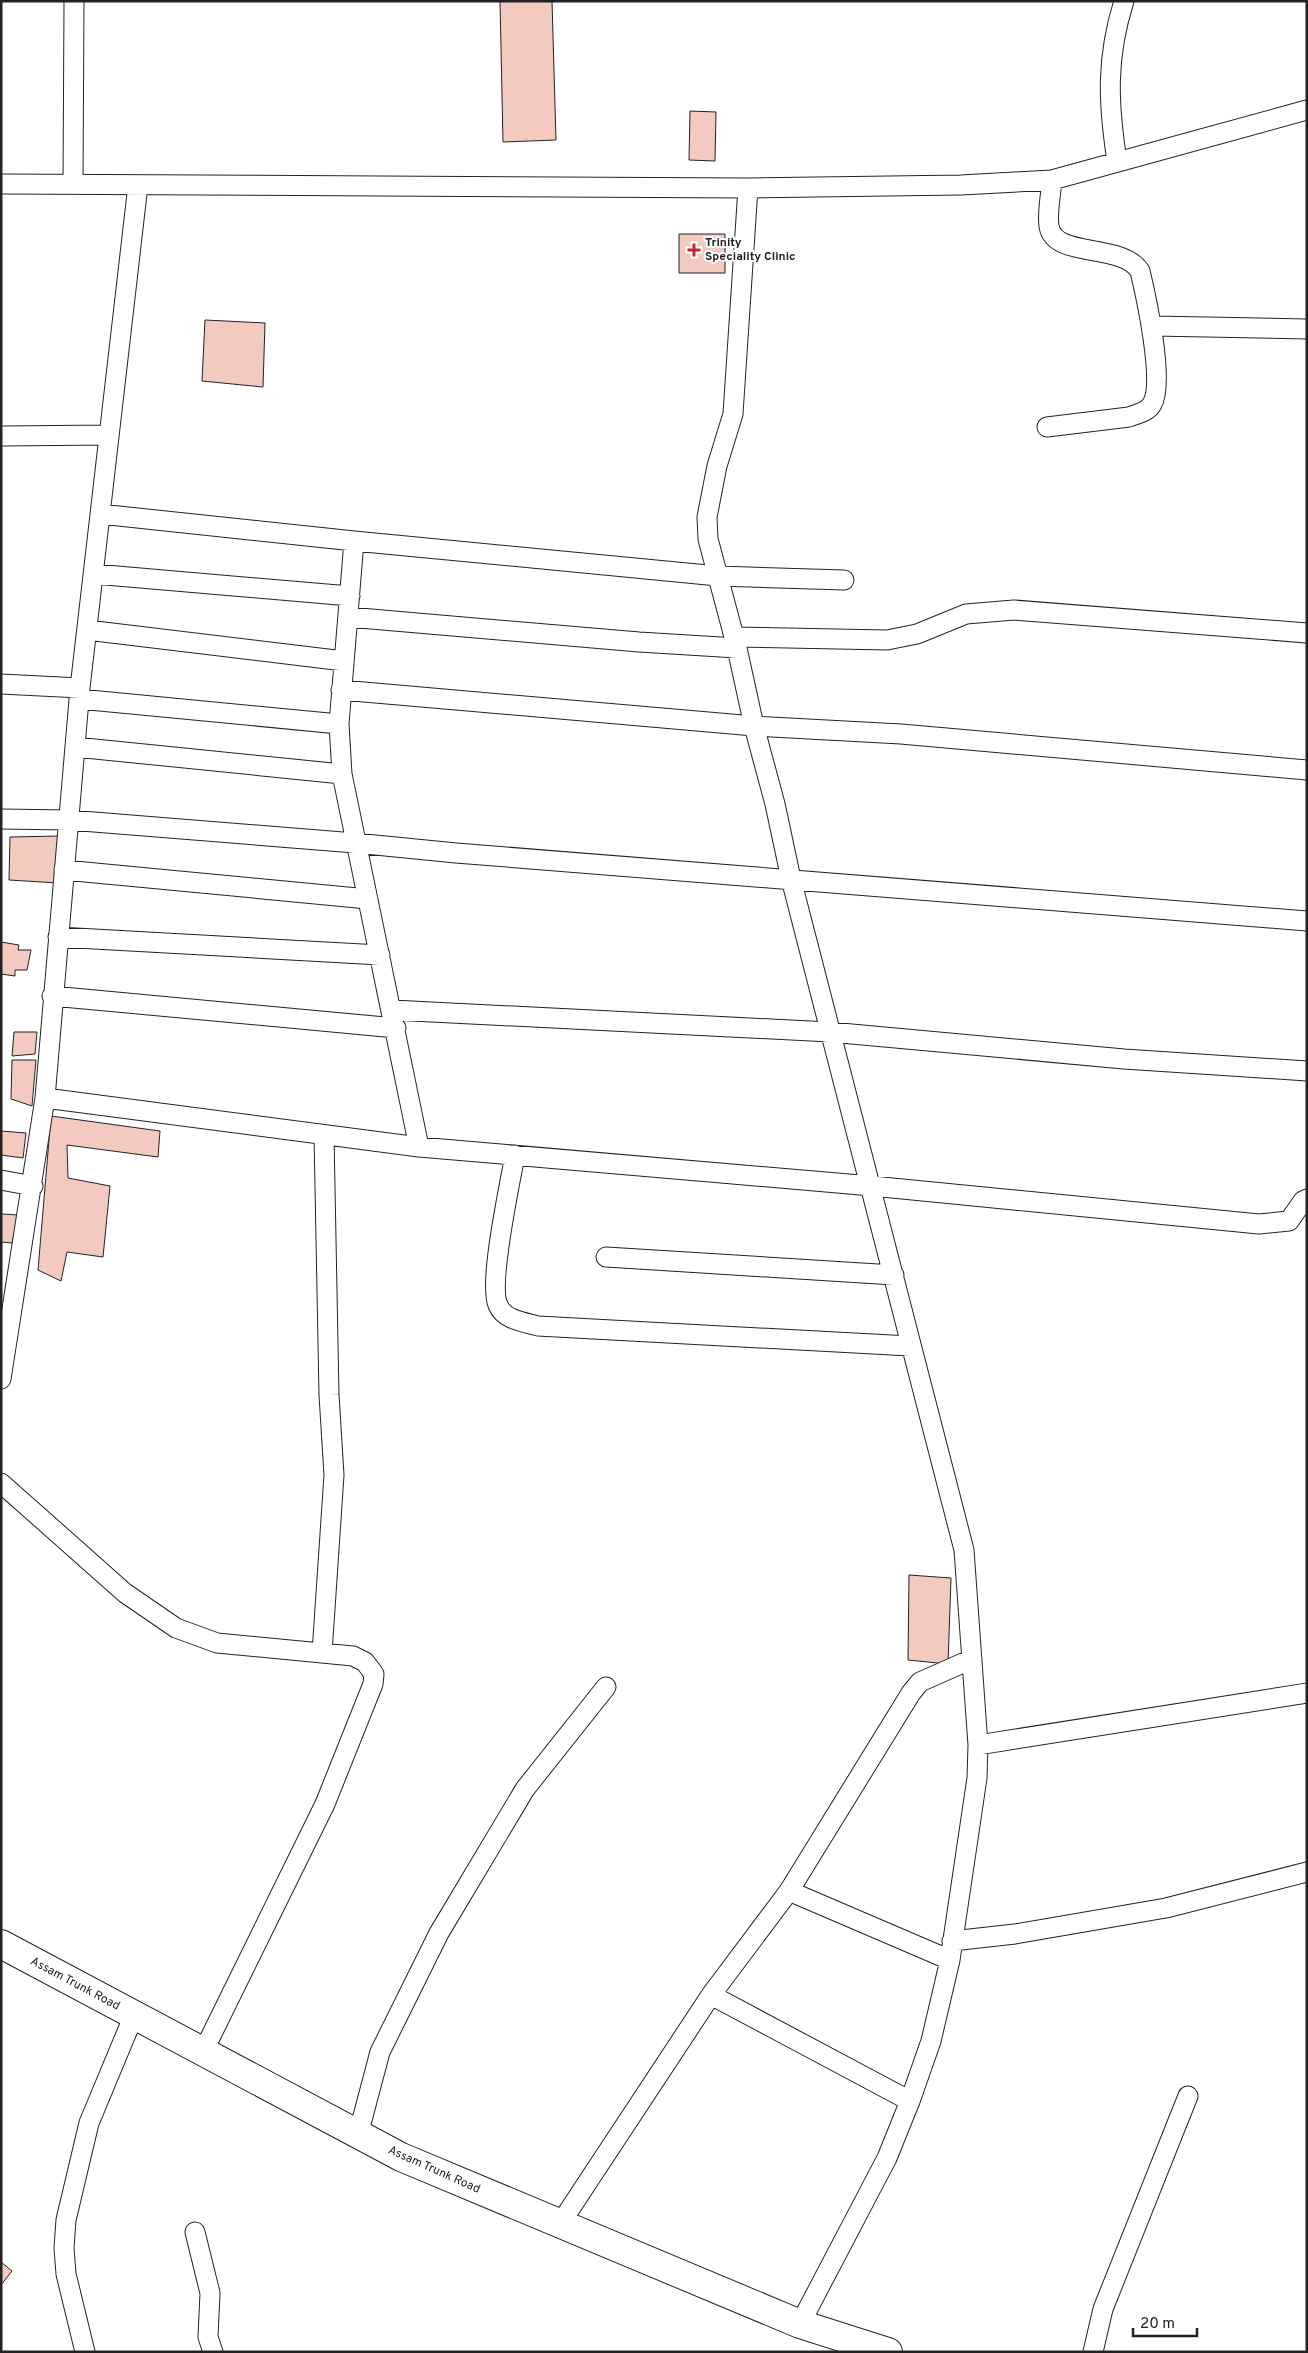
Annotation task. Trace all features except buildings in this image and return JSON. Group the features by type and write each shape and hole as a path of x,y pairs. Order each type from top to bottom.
{"main road":[{"name":"Assam Trunk Road","path":"1,1944 401,2157 800,2324 888,2352"}],"street":[{"path":"73,184 74,1"},
{"path":"1117,161 1110,121 1109,84 1112,47 1124,1"},
{"path":"1,184 748,188 961,185 1052,180 1307,110"},
{"path":"1047,427 1129,416 1142,412 1152,406 1156,386 1153,326 1140,272 1135,265 1123,257 1069,245 1054,237 1049,225 1052,180"},
{"path":"1,1379 33,1186 45,1098 52,996 80,694 138,186"},
{"path":"748,188 732,414 717,466 706,518 708,539 736,643 754,726 775,804 830,1032 872,1186 910,1346 964,1550 978,1745 977,1778 951,1950 931,2041 888,2158 800,2324"},
{"path":"1153,326 1307,329"},
{"path":"1,436 108,436"},
{"path":"100,514 354,541 718,576 844,580"},
{"path":"354,541 339,724 342,774 396,1028 419,1147"},
{"path":"94,574 350,596"},
{"path":"348,617 639,642 736,643 887,640 917,634 966,614 1014,610 1307,634"},
{"path":"87,630 344,661"},
{"path":"1,684 339,724"},
{"path":"341,690 754,726 901,734 1307,770"},
{"path":"75,747 342,774"},
{"path":"1,819 68,820 1307,921"},
{"path":"64,870 368,899"},
{"path":"58,937 380,955"},
{"path":"52,996 396,1028"},
{"path":"392,1010 830,1032 1124,1059 1307,1071"},
{"path":"45,1098 419,1147 872,1186 1259,1224 1289,1221 1303,1201 1307,1199"},
{"path":"322,1653 334,1475 328,1376 324,1135"},
{"path":"515,1155 495,1278 497,1304 504,1314 519,1321 538,1326 910,1346"},
{"path":"1,1180 33,1186"},
{"path":"606,1257 894,1275"},
{"path":"1,1483 125,1593 176,1628 217,1643 353,1656 365,1662 374,1674 373,1684 325,1804 203,2052"},
{"path":"560,2224 710,1995 789,1891 911,1693 920,1682 972,1659"},
{"path":"358,2134 380,2052 438,1933 526,1789 606,1686"},
{"path":"978,1745 1307,1693"},
{"path":"789,1891 951,1950 1015,1934 1166,1908 1307,1872"},
{"path":"710,1995 910,2101"},
{"path":"84,2352 66,2274 64,2248 66,2220 89,2123 134,2015"},
{"path":"1092,2352 1103,2309 1188,2096"},
{"path":"195,2232 210,2293 208,2337 213,2352"}],"place":[{"name":"Trinity Speciality Clinic","path":"694,250"}]}
